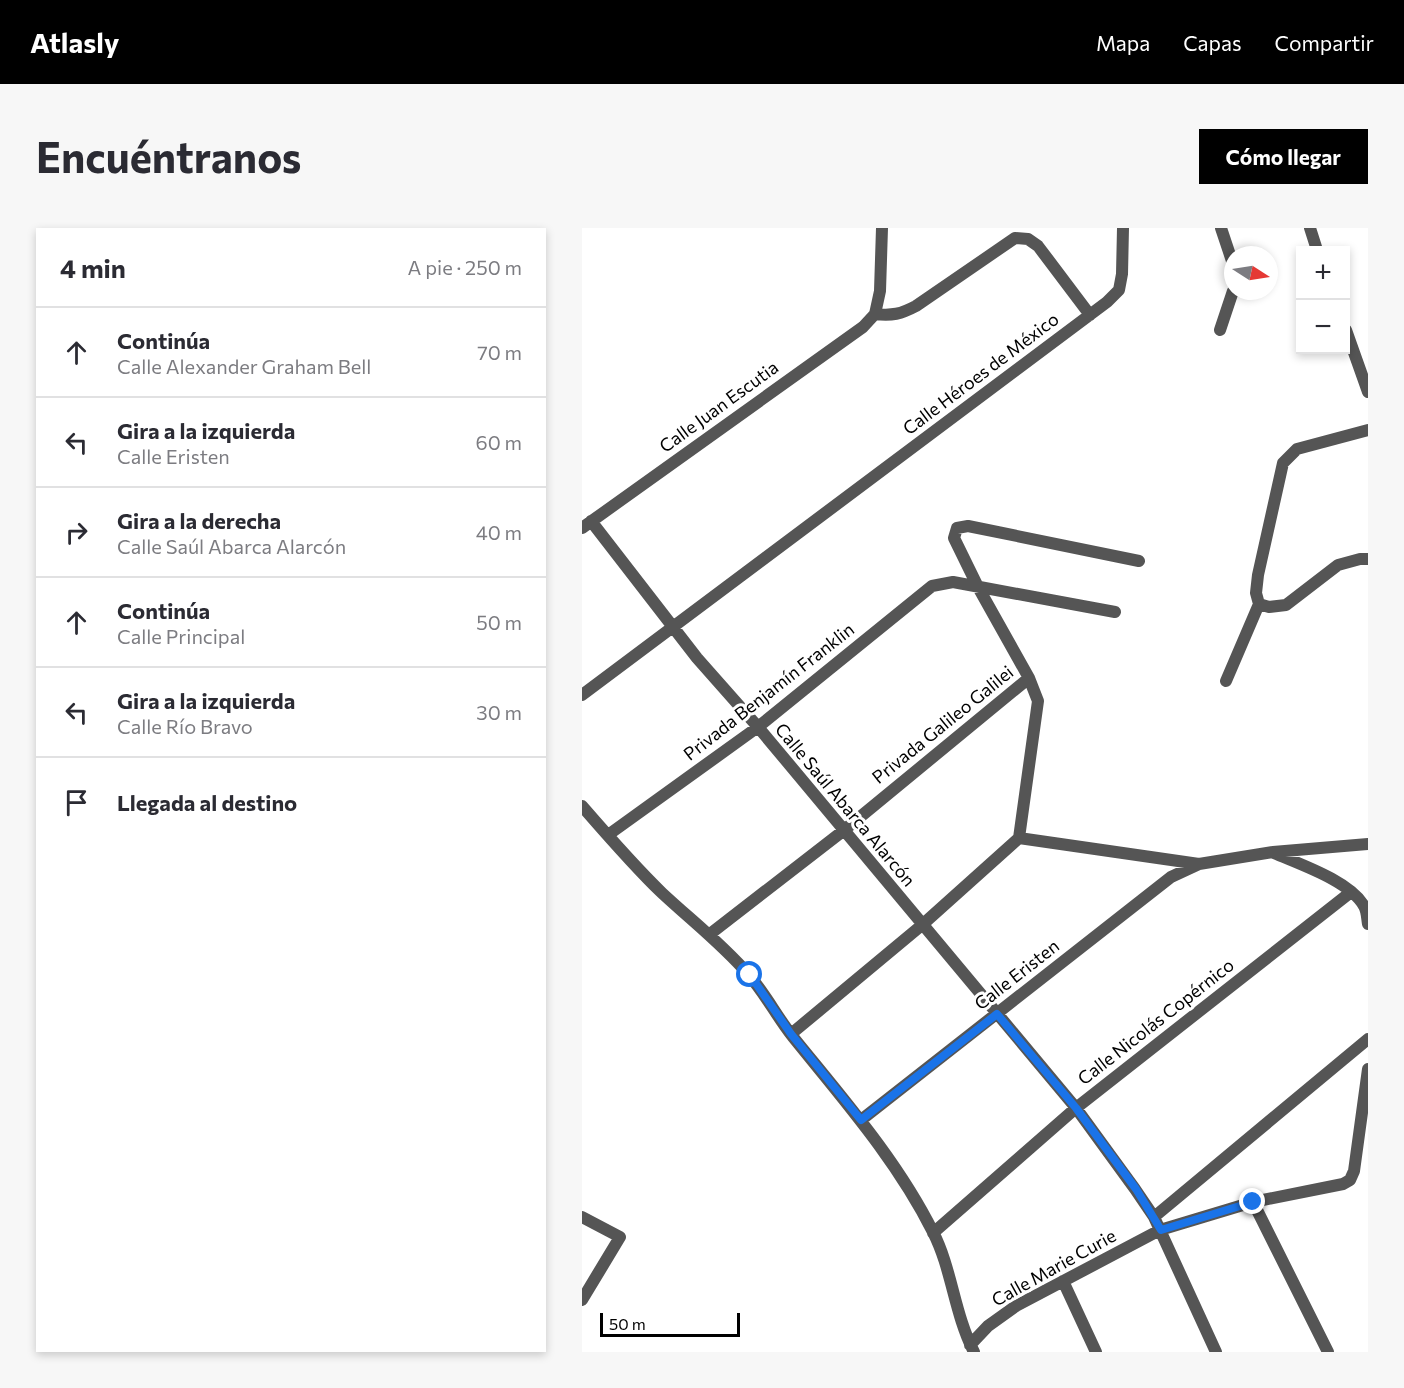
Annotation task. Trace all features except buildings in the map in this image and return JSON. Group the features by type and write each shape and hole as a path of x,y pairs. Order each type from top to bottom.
{"street":[{"path":"882,228 880,291 875,314 891,316 916,306 1016,238 1028,239 1038,246 1090,315"},
{"name":"Calle Héroes de México","path":"582,695 1107,303 1119,290 1122,274 1123,228"},
{"path":"1221,228 1227,246"},
{"path":"1310,228 1316,246"},
{"path":"1220,330 1230,300"},
{"name":"Calle Juan Escutia","path":"587,524 863,327 875,314"},
{"path":"1350,341 1368,392"},
{"path":"1226,681 1259,604 1256,592 1258,575 1283,463 1297,449 1368,430"},
{"name":"Calle Saúl Abarca Alarcón","path":"587,524 1076,1108 1154,1217 1216,1352"},
{"path":"791,1034 922,925 1019,838 1038,701 1029,678 978,587 954,538 957,528 968,526 1139,561"},
{"path":"1259,604 1269,607 1286,605 1338,565 1368,559"},
{"name":"Privada Benjamín Franklin","path":"608,835 758,727 932,586 953,582 978,587"},
{"path":"978,587 1114,612"},
{"name":"Privada Galileo Galilei","path":"710,934 843,831 1029,678"},
{"path":"582,806 661,892 710,934 750,975 791,1034 861,1120 897,1173 933,1233 948,1275 959,1318 972,1348"},
{"path":"1019,838 1199,864 1273,852 1368,844"},
{"path":"1273,852 1335,881 1351,892 1364,904 1368,924"},
{"name":"Calle Eristen","path":"861,1120 1171,878 1199,864"},
{"name":"Calle Nicolás Copérnico","path":"933,1233 1076,1108 1351,892"},
{"path":"1154,1217 1368,1039"},
{"name":"Calle Marie Curie","path":"972,1348 988,1326 1016,1306 1161,1230 1253,1202 1343,1184 1350,1180 1354,1171 1368,1069"},
{"path":"1253,1202 1328,1352"},
{"path":"582,1217 620,1237 582,1300"},
{"path":"1063,1281 1096,1352"}],"route":[{"path":"750,975 791,1034 861,1120 997,1014 1076,1108 1136,1189 1161,1230 1253,1202"}]}
